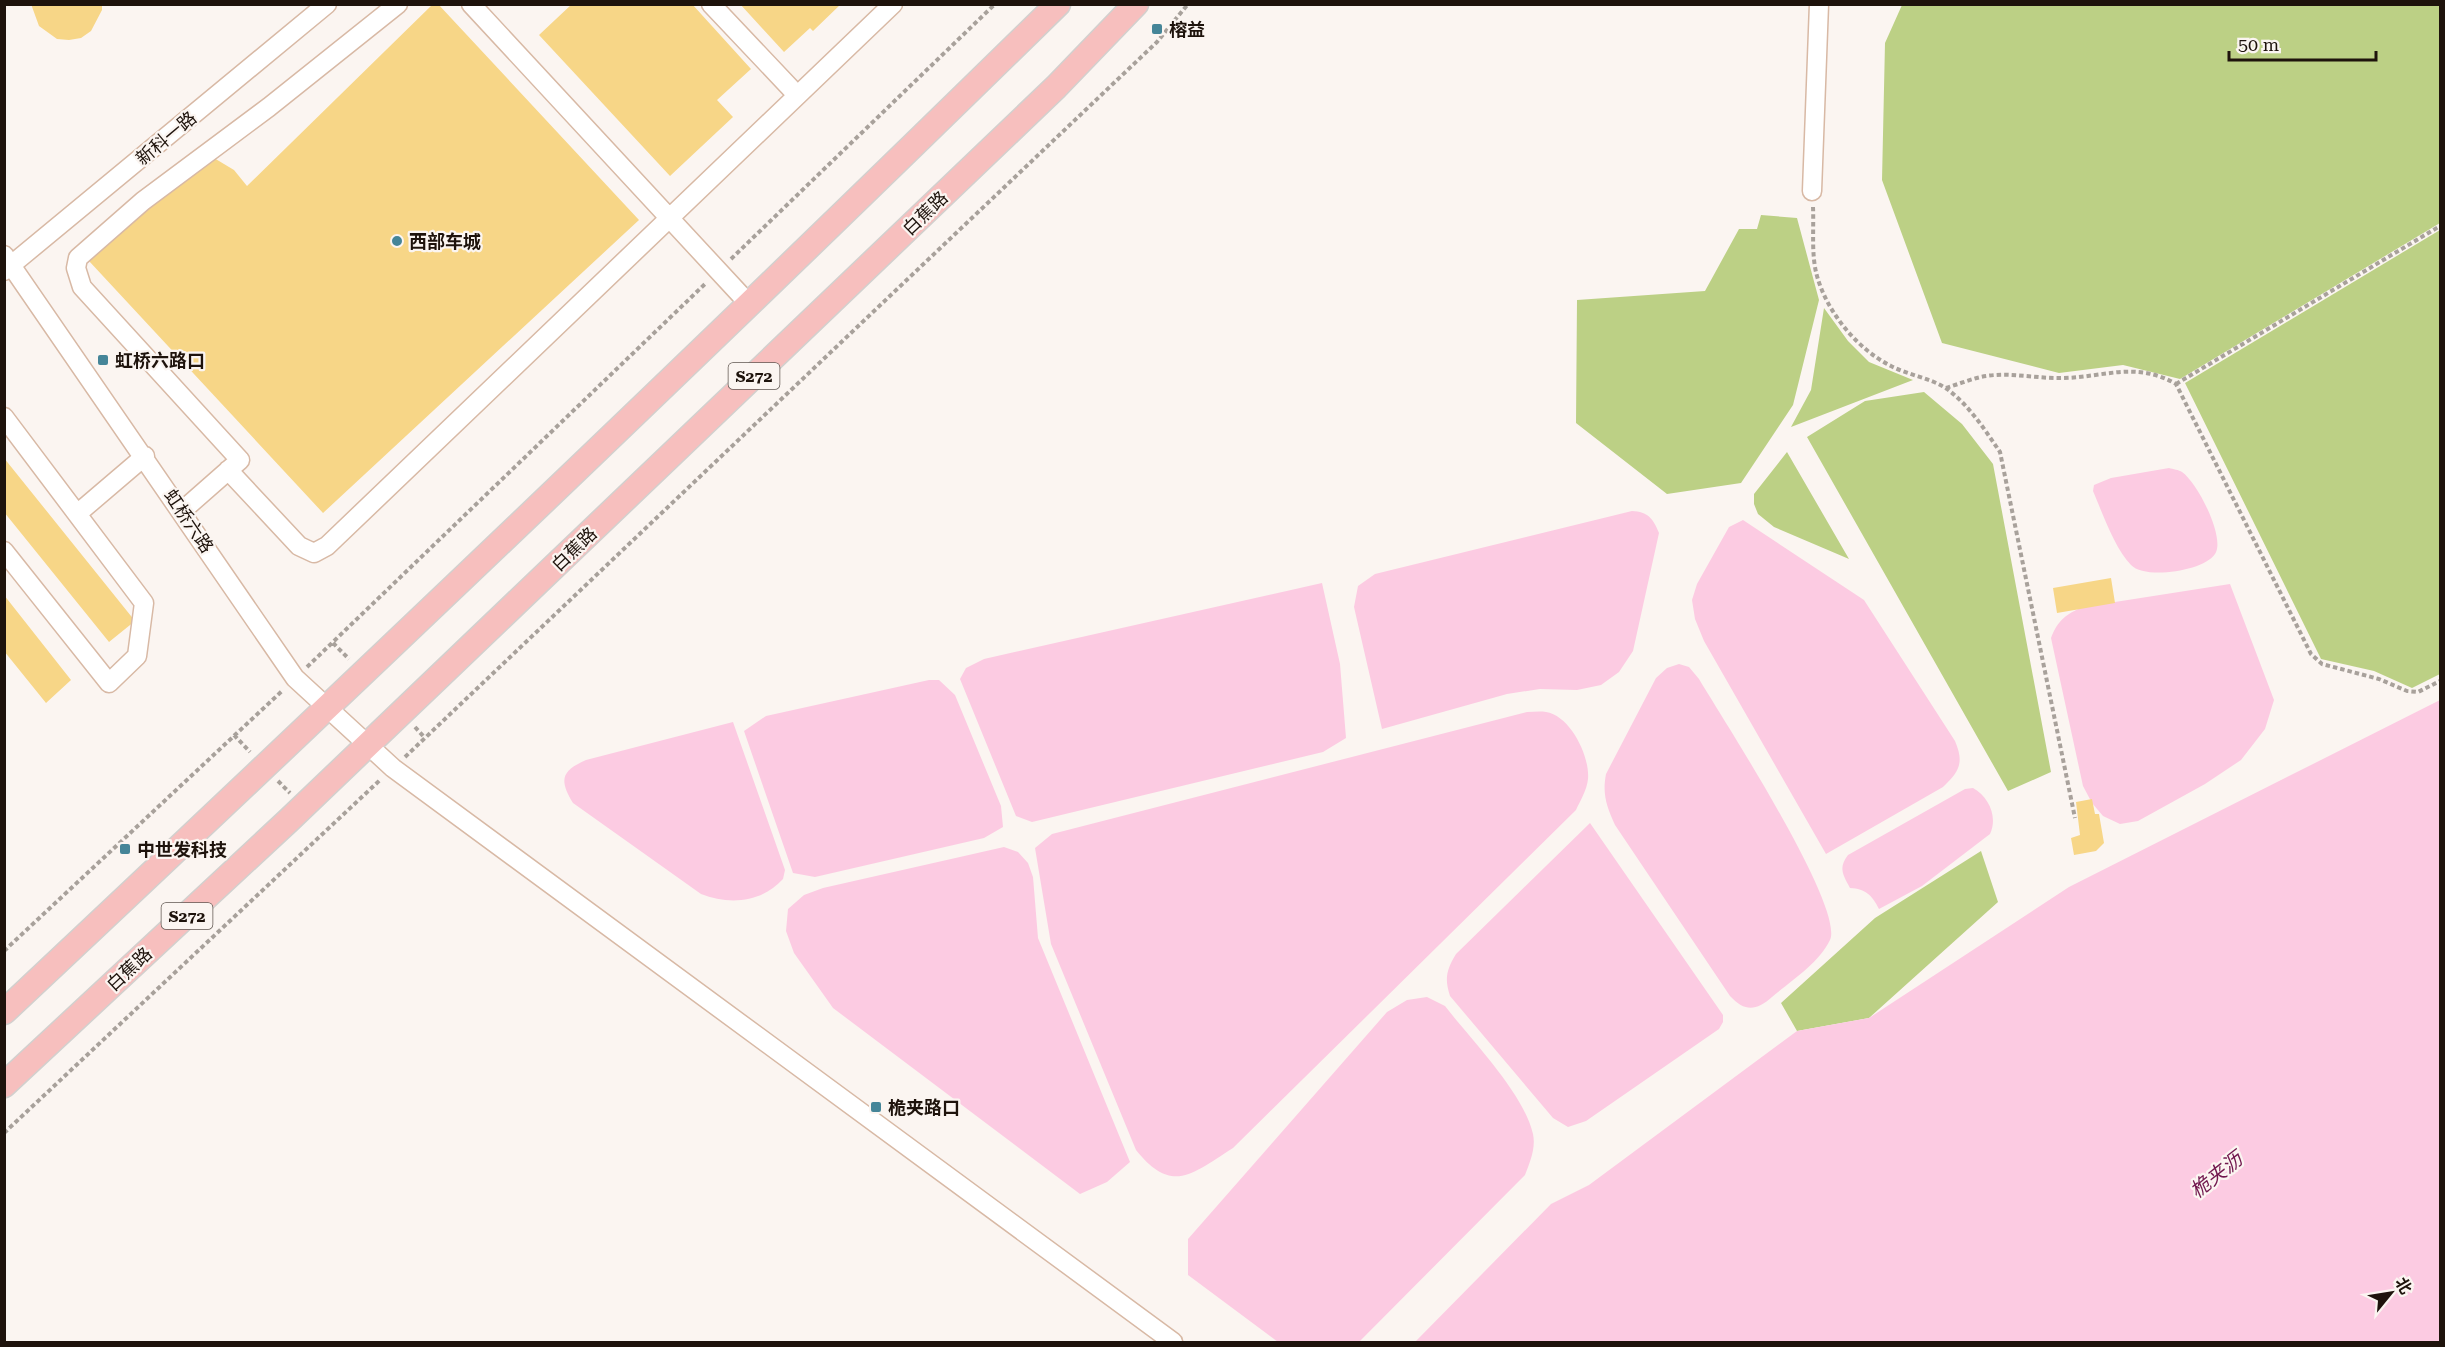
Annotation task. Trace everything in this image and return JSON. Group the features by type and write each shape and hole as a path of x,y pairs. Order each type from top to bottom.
{"main road":[{"name":"S272","path":"4,1012 328,708 750,305 1058,4"},
{"name":"白蕉路","path":"4,1086 368,745 1056,87 1136,4"}],"street":[{"name":"新科一路","path":"7,264 327,4"},
{"path":"182,511 240,460 82,287 76,268 78,258 143,201 269,107 398,4"},
{"path":"471,4 750,305"},
{"path":"711,4 797,96"},
{"path":"228,470 299,546 306,551 321,550 893,4"},
{"path":"1812,191 1819,4"},
{"name":"虹桥六路","path":"7,264 145,456 295,678 393,768 1173,1342"},
{"path":"4,417 144,603 137,656 109,682 4,551"},
{"path":"77,514 145,456"}],"path":[{"path":"4,951 295,678 995,4"},
{"path":"4,1133 393,768 1157,42 1188,4"},
{"path":"1812,191 1816,274 1826,301 1843,325 1863,347 1890,366 1946,388 1976,418 2000,452 2075,818"},
{"path":"2176,384 2440,226"},
{"path":"1946,388 1985,376 2065,378 2131,371 2164,377 2176,384 2311,654 2322,664 2379,679 2407,691 2418,692 2440,681"}],"green space":[{"path":"1902,5 2440,5 2440,223 2180,379 2123,365 2059,373 1942,343 1882,180 1885,43"},
{"path":"1761,215 1797,218 1819,300 1793,405 1741,483 1667,494 1576,423 1577,300 1705,291 1739,229 1757,229"},
{"path":"2440,230 2440,674 2412,688 2374,671 2321,659 2185,383"},
{"path":"1824,308 1848,341 1869,362 1913,380 1791,427 1811,390"},
{"path":"1924,392 1962,424 1993,464 2051,772 2008,791 1807,437 1865,401"},
{"path":"1787,452 1849,559 1774,527 1758,514 1754,504 1754,494"},
{"path":"1981,851 1998,902 1869,1018 1797,1031 1781,1003 1875,918"}],"water":[{"path":"2169,468 2182,472 2202,498 2217,536 2215,554 2209,560 2187,569 2161,573 2138,570 2125,558 2114,540 2093,491 2094,485 2111,478"},
{"path":"1632,511 1649,517 1659,533 1633,651 1619,672 1601,685 1577,690 1540,689 1507,694 1382,729 1354,607 1358,586 1375,574"},
{"path":"1743,520 1864,600 1958,748 1959,766 1943,787 1826,854 1704,641 1695,619 1692,600 1697,584 1729,527"},
{"path":"1322,583 1340,664 1346,738 1323,752 1032,822 1016,816 960,679 966,668 984,659"},
{"path":"2230,584 2274,700 2265,729 2241,760 2205,784 2138,821 2120,824 2103,816 2092,803 2083,786 2051,638 2054,632 2063,618 2083,607"},
{"path":"1679,664 1689,667 1699,679 1754,769 1801,853 1819,890 1830,921 1830,940 1819,956 1796,978 1766,1002 1756,1007 1741,1005 1730,996 1615,825 1606,801 1606,774 1656,678 1667,668"},
{"path":"929,680 939,680 955,695 1001,806 1003,827 984,838 815,877 793,873 744,731 766,716"},
{"name":"桅夹沥","path":"2440,700 2440,1342 1415,1342 1551,1204 1589,1185 1797,1031 1869,1018 2069,887"},
{"path":"1527,712 1544,712 1555,715 1571,729 1582,749 1588,779 1576,810 1233,1148 1206,1166 1183,1176 1172,1176 1149,1164 1136,1150 1051,944 1035,848 1052,834"},
{"path":"733,722 785,870 783,879 765,893 755,897 744,900 723,900 701,894 573,803 566,788 564,782 567,772 586,760"},
{"path":"1973,788 1988,802 1993,821 1990,834 1922,886 1879,909 1868,894 1850,888 1842,868 1848,855 1965,789"},
{"path":"1590,823 1723,1015 1723,1022 1719,1029 1586,1121 1568,1127 1553,1118 1450,996 1447,979 1456,954"},
{"path":"1004,847 1018,852 1028,863 1033,877 1038,938 1130,1162 1107,1182 1080,1194 833,1008 794,953 786,931 788,909 804,895 823,888"},
{"path":"1427,997 1445,1006 1495,1067 1519,1101 1534,1139 1532,1155 1525,1175 1359,1342 1278,1342 1188,1275 1188,1239 1387,1012 1407,1000"}],"building":[{"path":"31,4 102,4 102,10 91,31 81,38 57,39 39,26"},
{"path":"433,4 438,4 639,220 323,513 89,261 147,207 214,158 234,170 247,186"},
{"path":"572,4 692,4 751,69 717,100 733,117 670,176 539,35"},
{"path":"740,4 841,4 813,31 810,28 784,52"},
{"path":"4,458 135,621 109,642 4,512"},
{"path":"2111,578 2115,603 2057,613 2053,588"},
{"path":"4,595 71,680 46,703 4,651"},
{"path":"2092,799 2095,814 2099,814 2104,843 2096,851 2074,855 2071,838 2080,835 2076,802"}],"place":[{"name":"榕益","path":"1157,29"},
{"name":"西部车城","path":"397,241"},
{"name":"虹桥六路口","path":"103,360"},
{"name":"中世发科技","path":"125,849"},
{"name":"桅夹路口","path":"876,1107"}]}
